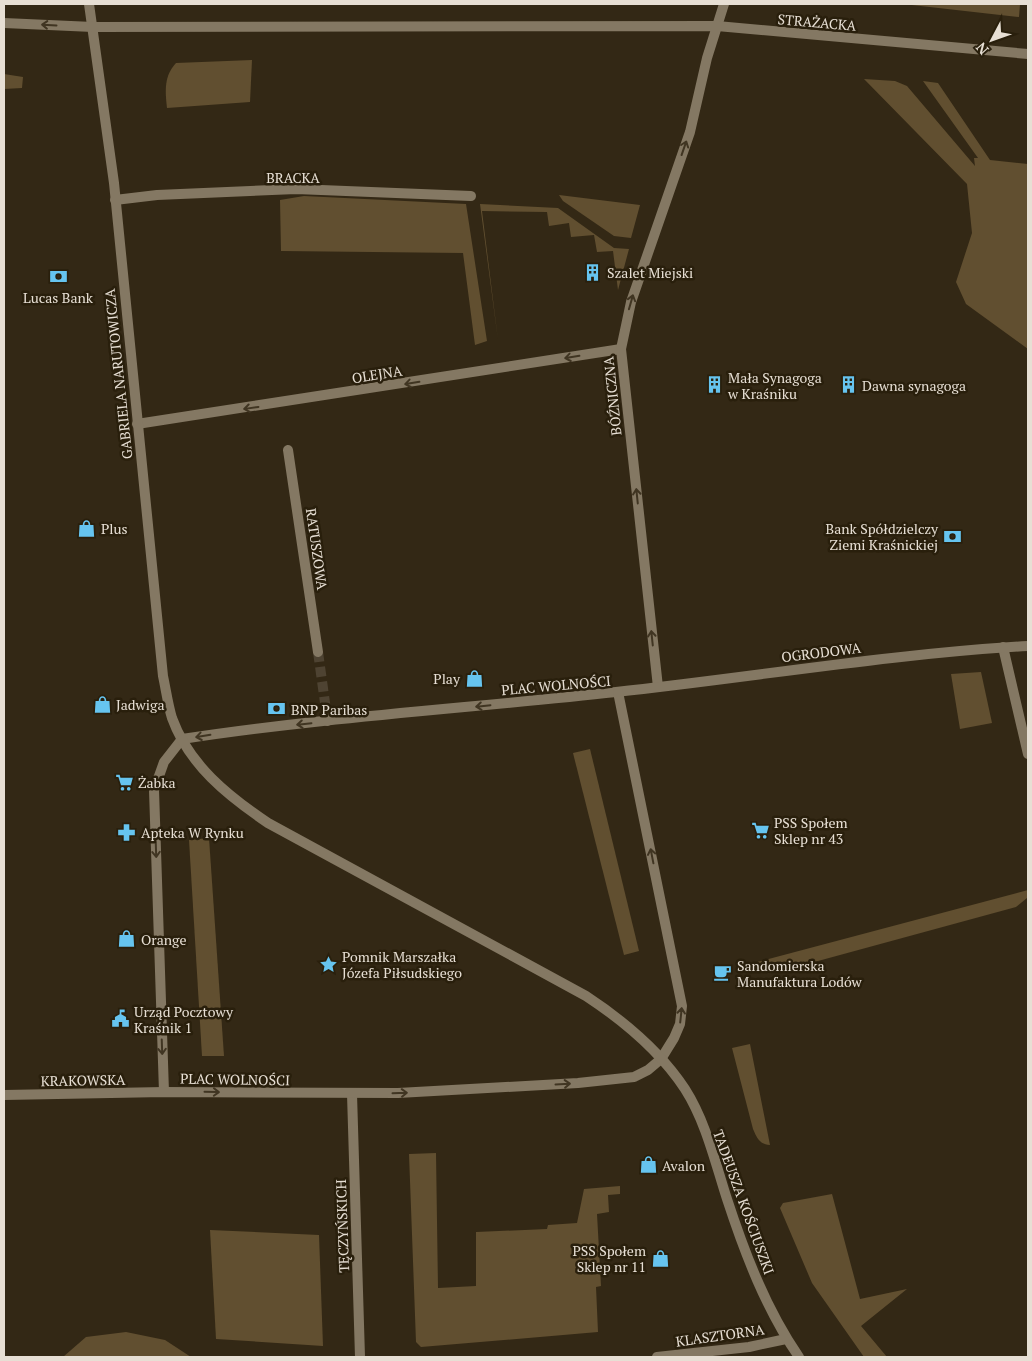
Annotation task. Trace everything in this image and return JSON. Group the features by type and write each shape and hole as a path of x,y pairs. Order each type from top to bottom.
{"street":[{"name":"GABRIELA NARUTOWICZA","path":"89,4 104,103 115,200 164,676 172,717 182,739"},
{"name":"BÓŹNICZNA","path":"658,686 620,349 631,302 690,132 724,4"},
{"name":"STRAŻACKA","path":"4,23 92,27 717,26 1028,54"},
{"name":"BRACKA","path":"115,200 157,195 296,189 471,196"},
{"name":"OLEJNA","path":"137,424 620,349"},
{"name":"RATUSZOWA","path":"288,450 318,652"},
{"name":"OGRODOWA","path":"618,692 904,655 1028,646"},
{"path":"1003,647 1028,754"},
{"name":"PLAC WOLNOŚCI","path":"618,692 682,1006 680,1024 674,1038 660,1059 648,1070 634,1077 588,1082 352,1094 164,1092 154,790 164,762 182,739 327,721 618,692"},
{"path":"326,710 327,721"},
{"path":"182,739 211,778 236,801 268,823 586,996 624,1024 660,1059"},
{"name":"TADEUSZA KOŚCIUSZKI","path":"660,1059 685,1090 702,1124 746,1253 772,1314 799,1357"},
{"name":"KRAKOWSKA","path":"4,1095 164,1092"},
{"name":"TĘCZYŃSKICH","path":"352,1094 360,1357"},
{"name":"KLASZTORNA","path":"657,1357 749,1347 786,1339"}],"shaded area":[{"path":"903,4 1020,4 1019,17"},
{"path":"252,60 250,102 167,108 167,78 176,63"},
{"path":"4,74 23,77 22,88 4,89"},
{"path":"864,79 895,81 907,86 975,166 974,158 978,158 923,81 938,83 990,160 1028,164 1028,349 966,304 956,282 972,233 967,184"},
{"path":"559,195 640,205 631,238 614,236 563,201"},
{"path":"304,196 466,204 487,341 475,345 463,253 281,251 280,200"},
{"path":"480,204 558,208 614,248 629,249 618,290 613,251 597,252 594,235 571,237 569,223 549,226 547,212 482,211 498,340"},
{"path":"981,672 992,723 960,729 951,674"},
{"path":"590,749 639,951 624,955 573,753"},
{"path":"209,838 224,1056 202,1056 189,840"},
{"path":"1028,890 1027,898 1016,907 796,967 776,969 746,965"},
{"path":"750,1044 770,1145 761,1142 753,1129 732,1048"},
{"path":"436,1153 438,1288 476,1286 476,1232 547,1229 548,1225 577,1223 584,1189 620,1186 620,1194 608,1195 609,1212 597,1214 601,1286 596,1287 598,1332 421,1347 416,1342 409,1154"},
{"path":"832,1194 860,1299 907,1289 861,1326 887,1357 864,1357 812,1283 780,1208 783,1203"},
{"path":"210,1230 319,1235 323,1346 216,1339"},
{"path":"126,1332 165,1340 191,1357 63,1357 86,1337"}],"tunnel":[{"path":"318,652 326,710"}],"place":[{"name":"Szalet Miejski","path":"593,272"},
{"name":"Lucas Bank","path":"58,277"},
{"name":"Mała Synagoga w Kraśniku","path":"714,385"},
{"name":"Dawna synagoga","path":"848,385"},
{"name":"Plus","path":"87,528"},
{"name":"Bank Spółdzielczy Ziemi Kraśnickiej","path":"952,536"},
{"name":"Play","path":"474,678"},
{"name":"Jadwiga","path":"102,704"},
{"name":"BNP Paribas","path":"277,709"},
{"name":"Żabka","path":"124,782"},
{"name":"PSS Społem Sklep nr 43","path":"760,830"},
{"name":"Apteka W Rynku","path":"127,832"},
{"name":"Orange","path":"127,939"},
{"name":"Pomnik Marszałka Józefa Piłsudskiego","path":"328,964"},
{"name":"Sandomierska Manufaktura Lodów","path":"723,973"},
{"name":"Urząd Pocztowy Kraśnik 1","path":"120,1019"},
{"name":"Avalon","path":"648,1165"},
{"name":"PSS Społem Sklep nr 11","path":"660,1258"}]}
